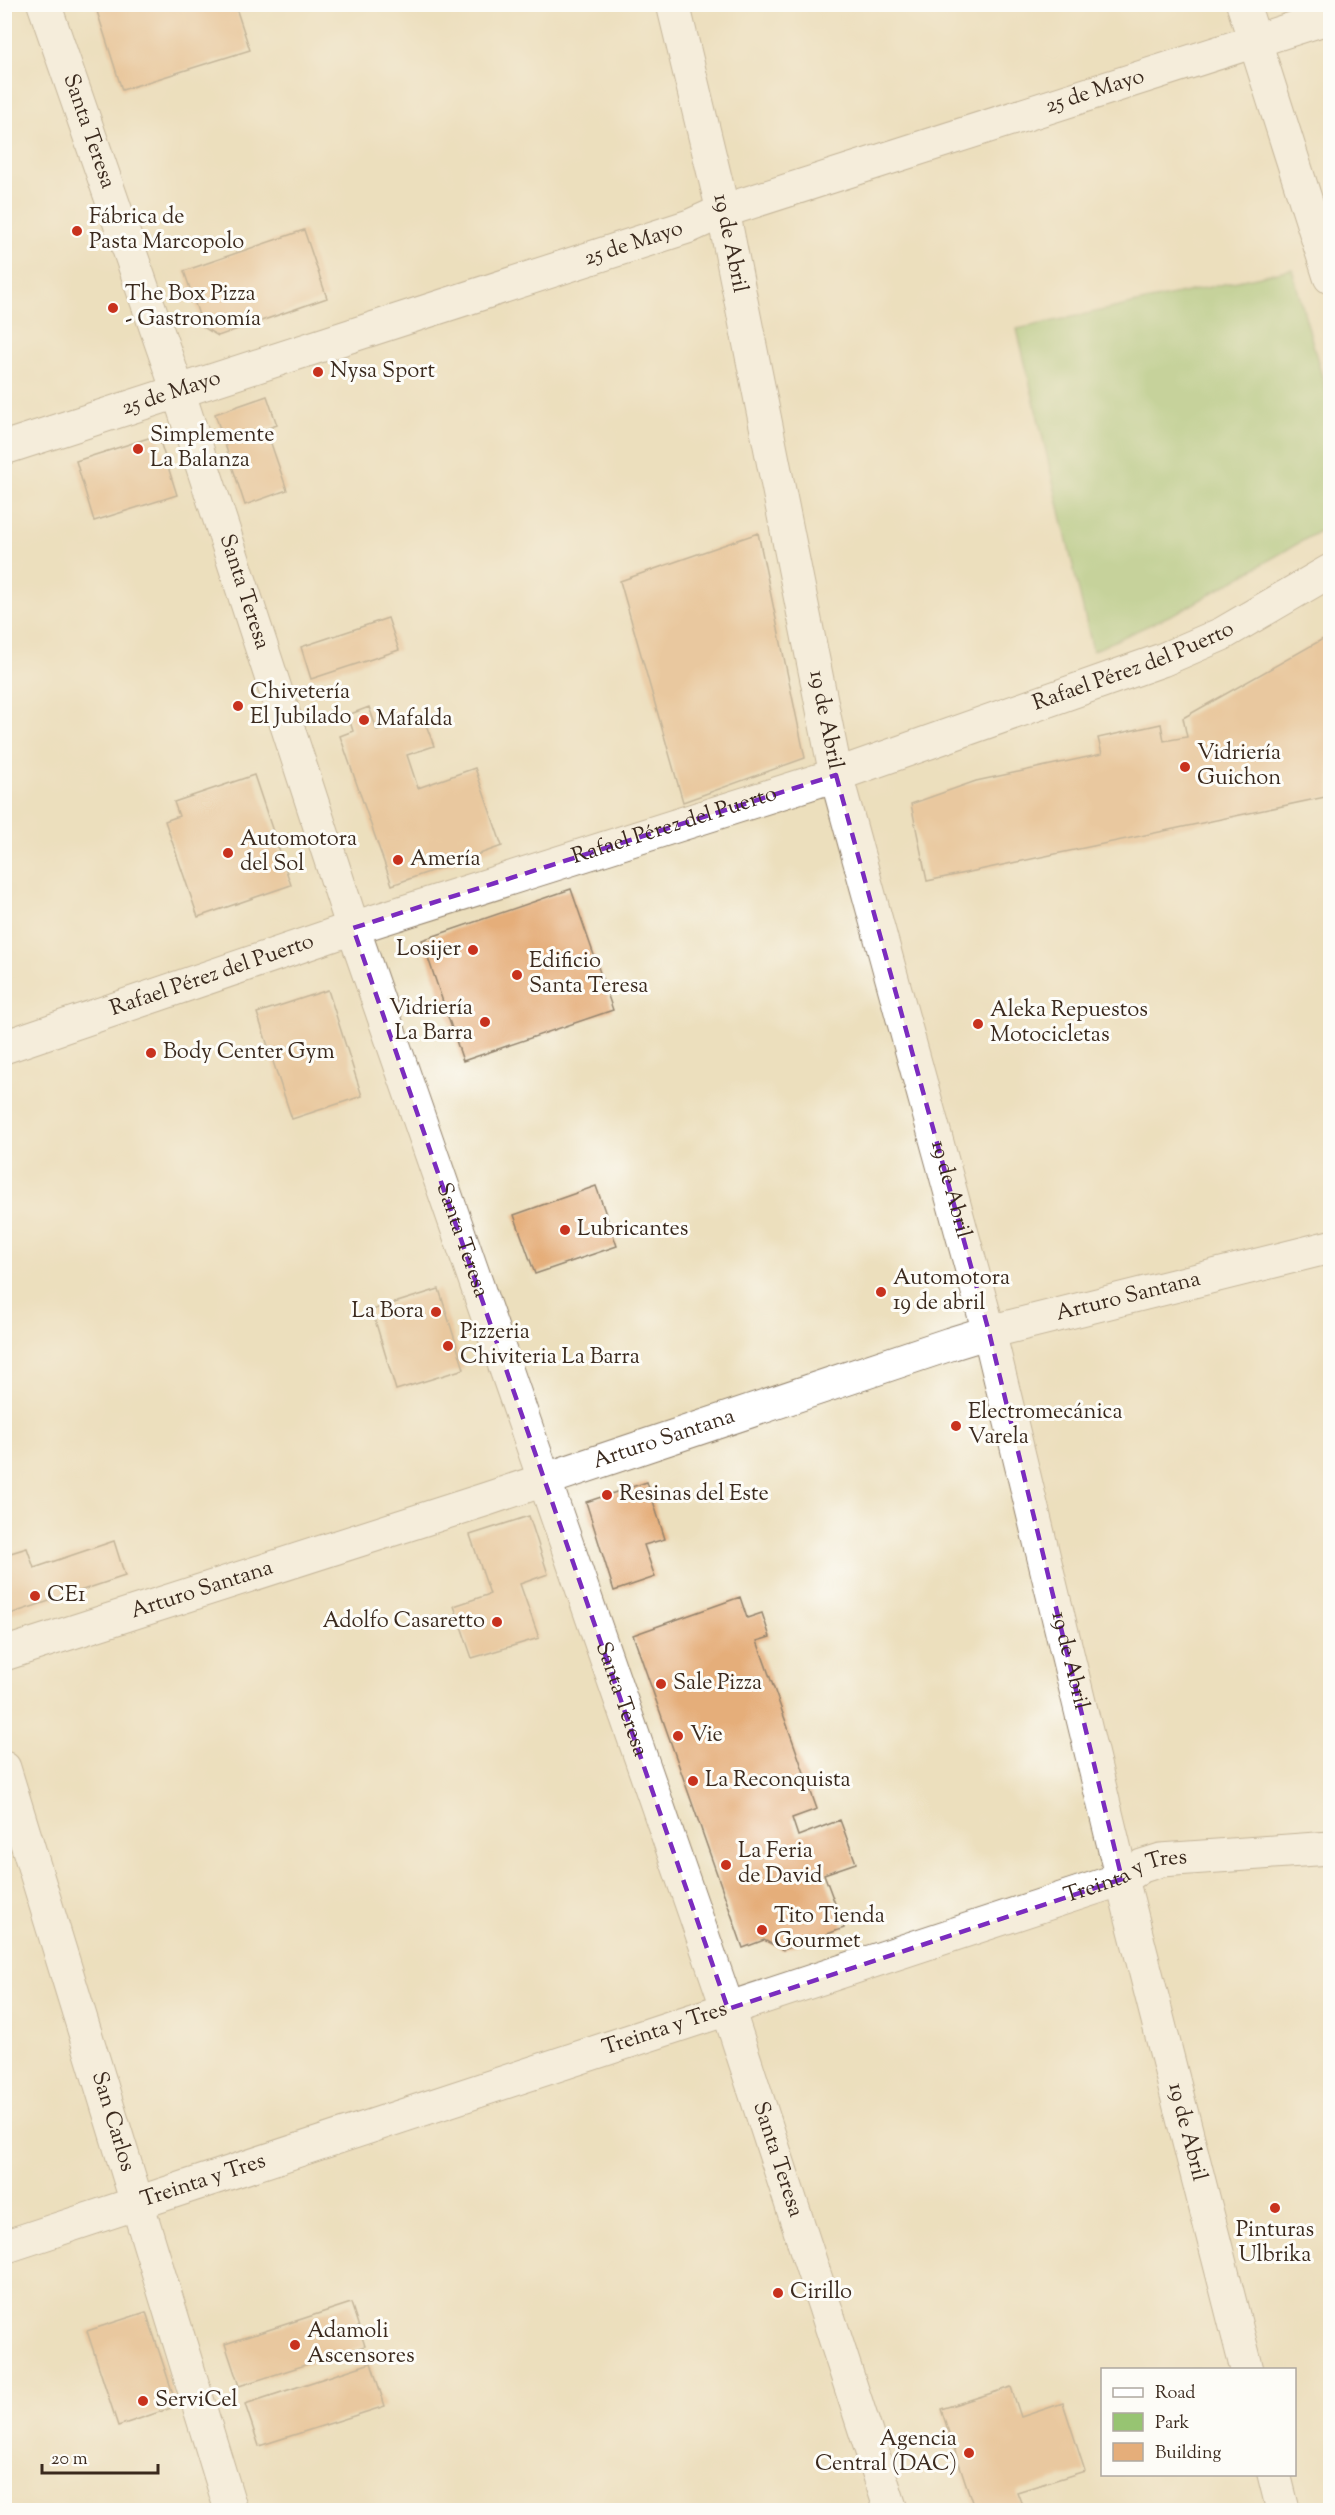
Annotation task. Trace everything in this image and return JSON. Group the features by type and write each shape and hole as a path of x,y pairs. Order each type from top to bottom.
{"street":[{"name":"Santa Teresa","path":"44,4 177,391 353,928 728,2009 891,2511"},
{"name":"19 de Abril","path":"673,4 723,211 836,774 989,1332 1122,1879 1246,2368"},
{"path":"1243,4 1330,277"},
{"name":"25 de Mayo","path":"4,448 690,226 723,211 1330,17"},
{"name":"Rafael Pérez del Puerto","path":"4,1047 353,928 836,774 1161,660 1222,633 1330,571"},
{"name":"Arturo Santana","path":"4,1654 545,1480 989,1332 1330,1247"},
{"name":"San Carlos","path":"4,1768 231,2511"},
{"name":"Treinta y Tres","path":"4,2247 1122,1879 1142,1866 1161,1860 1330,1848"},
{"path":"1274,2476 1283,2511"}],"highlighted area":[{"path":"836,775 989,1332 1122,1879 728,2009 353,928"}],"green space":[{"path":"1292,269 1330,405 1330,525 1186,608 1093,651 1017,329"}],"building":[{"path":"95,5 235,5 250,50 122,90"},
{"path":"304,230 327,298 218,336 203,327 184,271"},
{"path":"267,396 277,425 266,429 287,490 245,505 215,414"},
{"path":"158,435 177,495 94,521 76,461"},
{"path":"758,533 805,758 683,802 620,581"},
{"path":"388,618 399,650 311,679 301,647"},
{"name":"Vidriería Guichon","path":"1330,635 1330,796 927,881 911,804 976,781 1102,754 1098,738 1161,724 1164,741 1187,737 1183,718"},
{"path":"369,707 377,730 422,714 434,746 407,755 418,788 475,768 502,846 392,885 340,736 353,731 348,715"},
{"name":"Automotora del Sol","path":"254,775 291,885 198,917 165,821 179,816 174,802"},
{"name":"Edificio Santa Teresa","path":"571,889 613,1010 463,1061 422,940"},
{"path":"328,990 362,1096 292,1119 257,1013"},
{"name":"Lubricantes","path":"596,1186 617,1246 535,1274 514,1215"},
{"path":"439,1289 464,1369 396,1390 372,1310"},
{"path":"647,1482 665,1539 644,1545 655,1577 614,1591 586,1502"},
{"path":"529,1516 548,1574 520,1584 539,1638 472,1658 454,1606 490,1594 470,1535"},
{"name":"CE1","path":"114,1541 125,1576 4,1616 4,1555 27,1548 34,1568"},
{"path":"740,1597 747,1618 762,1613 770,1637 757,1641 817,1809 792,1818 798,1836 840,1820 856,1863 824,1874 844,1928 783,1950 764,1940 743,1948 633,1635"},
{"name":"Adamoli Ascensores","path":"351,2303 365,2346 239,2386 225,2344"},
{"path":"146,2312 177,2406 118,2426 87,2331"},
{"name":"Adamoli Ascensores","path":"371,2363 385,2406 259,2446 245,2404"},
{"path":"1011,2387 1021,2417 1063,2403 1085,2471 1017,2492 1024,2510 968,2510 974,2508 941,2409"}],"place":[{"name":"Fábrica de Pasta Marcopolo","path":"77,231"},
{"name":"The Box Pizza - Gastronomía","path":"113,308"},
{"name":"Nysa Sport","path":"318,372"},
{"name":"Simplemente La Balanza","path":"138,449"},
{"name":"Chivetería El Jubilado","path":"238,706"},
{"name":"Mafalda","path":"364,720"},
{"name":"Vidriería Guichon","path":"1185,767"},
{"name":"Automotora del Sol","path":"228,853"},
{"name":"Amería","path":"398,860"},
{"name":"Losijer","path":"473,950"},
{"name":"Edificio Santa Teresa","path":"517,975"},
{"name":"Vidriería La Barra","path":"485,1022"},
{"name":"Aleka Repuestos Motocicletas","path":"978,1024"},
{"name":"Body Center Gym","path":"151,1053"},
{"name":"Lubricantes","path":"565,1230"},
{"name":"Automotora 19 de abril","path":"881,1292"},
{"name":"La Bora","path":"436,1312"},
{"name":"Pizzeria Chiviteria La Barra","path":"448,1346"},
{"name":"Electromecánica Varela","path":"956,1426"},
{"name":"Resinas del Este","path":"607,1495"},
{"name":"CE1","path":"35,1596"},
{"name":"Adolfo Casaretto","path":"497,1622"},
{"name":"Sale Pizza","path":"661,1684"},
{"name":"Vie","path":"678,1736"},
{"name":"La Reconquista","path":"693,1781"},
{"name":"La Feria de David","path":"726,1865"},
{"name":"Tito Tienda Gourmet","path":"762,1930"},
{"name":"Pinturas Ulbrika","path":"1275,2208"},
{"name":"Cirillo","path":"778,2293"},
{"name":"Adamoli Ascensores","path":"295,2345"},
{"name":"ServiCel","path":"143,2401"},
{"name":"Agencia Central (DAC)","path":"969,2453"}]}
